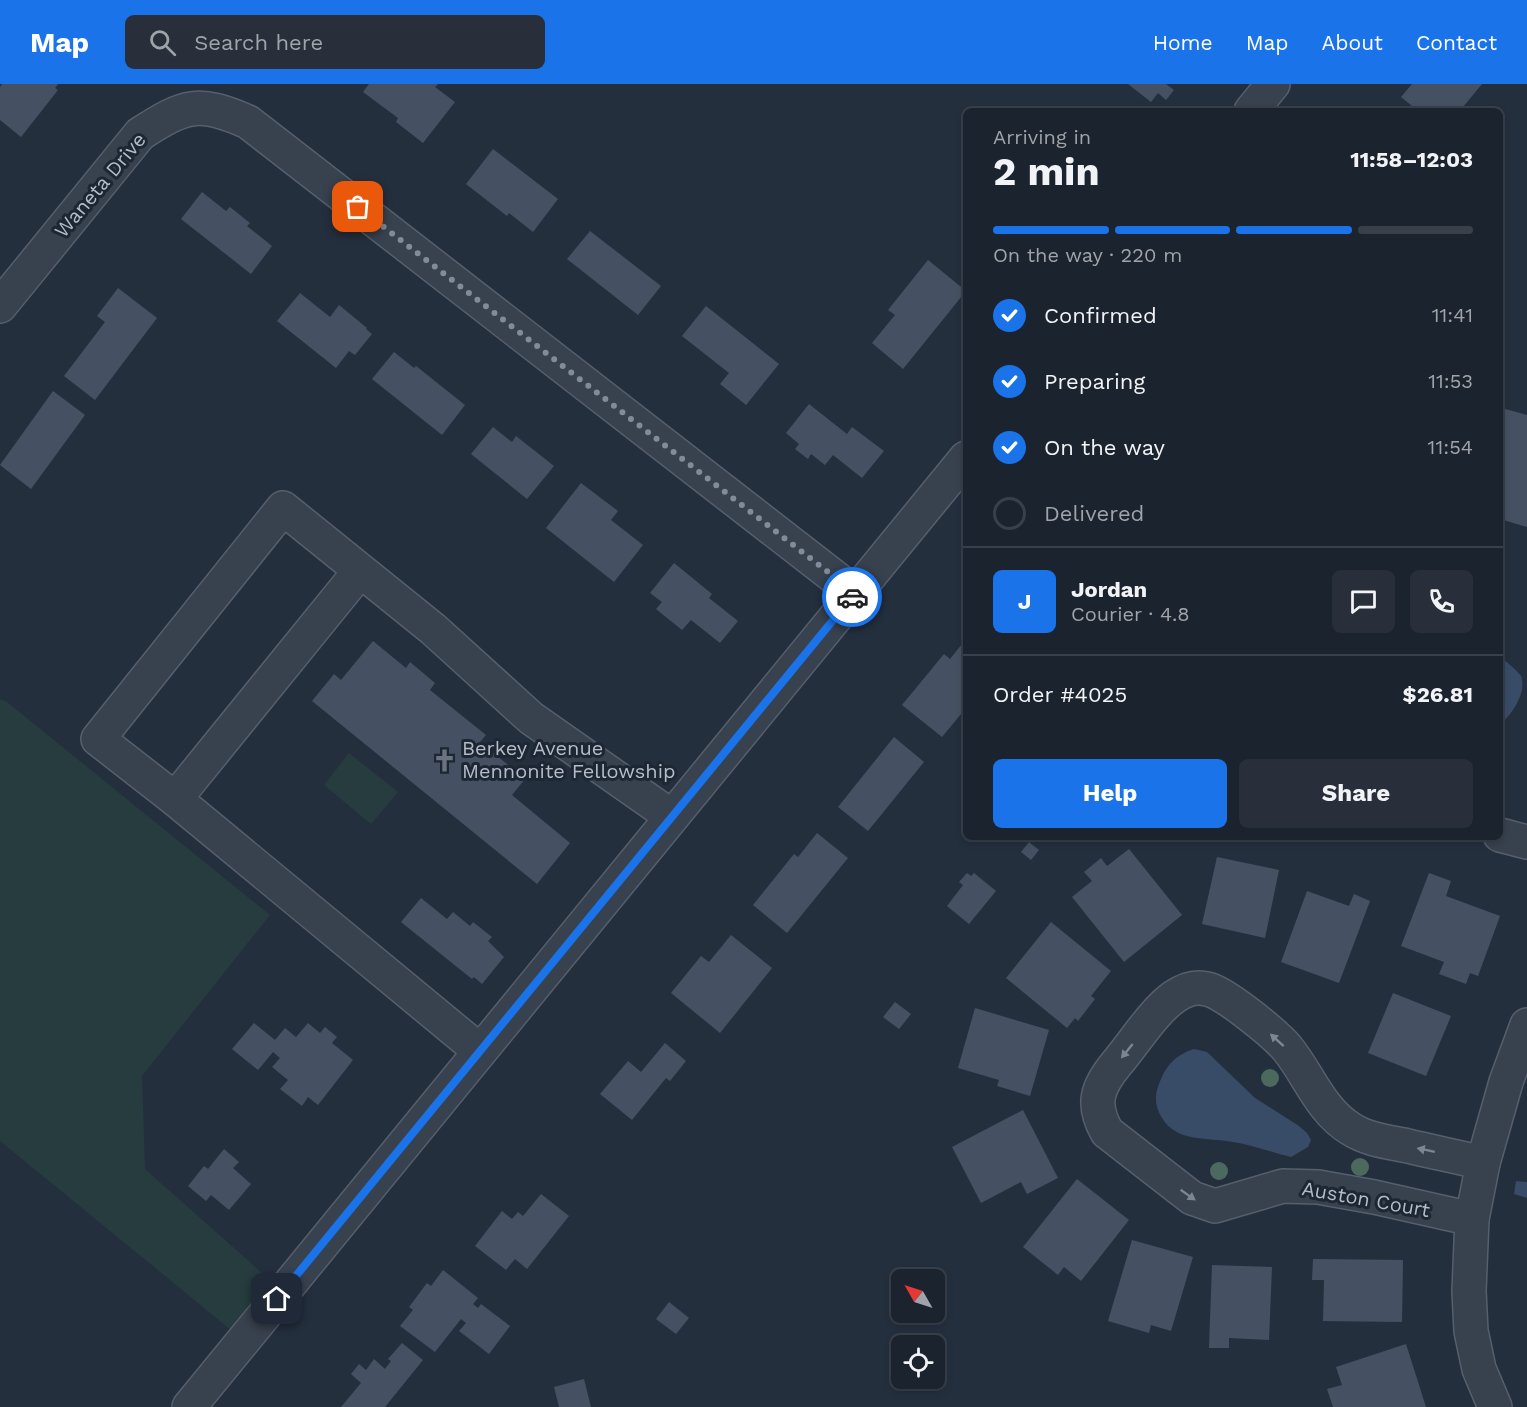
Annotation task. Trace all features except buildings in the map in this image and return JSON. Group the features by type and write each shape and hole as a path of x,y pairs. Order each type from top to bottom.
{"street":[{"path":"1253,108 1273,84"},
{"name":"Waneta Drive","path":"0,306 140,134 167,116 195,107 222,110 248,122 855,593"},
{"path":"189,1407 963,462"},
{"path":"480,1051 175,799 98,739 283,508 433,628 531,718 658,807"},
{"path":"175,799 360,571"},
{"path":"1503,836 1527,842"},
{"name":"Auston Court","path":"1472,1219 1318,1187 1282,1186 1215,1206 1202,1203 1192,1198 1107,1132 1096,1106 1107,1075 1162,1007 1189,989 1205,988 1214,990 1251,1017 1287,1048 1320,1099 1338,1119 1352,1130 1371,1138 1483,1163"},
{"path":"1495,1407 1479,1368 1471,1331 1469,1291 1472,1219 1483,1163 1506,1082 1527,1025"}],"green space":[{"path":"0,699 7,702 270,915 142,1076 145,1169 270,1280 231,1330 0,1141"},
{"path":"349,753 398,792 371,824 324,785"}],"water":[{"path":"1503,659 1519,673 1522,683 1520,696 1503,722"},
{"path":"1194,1049 1207,1052 1255,1098 1299,1126 1311,1140 1308,1147 1291,1157 1240,1143 1194,1138 1176,1132 1168,1126 1157,1107 1158,1087 1171,1063 1180,1055"},
{"path":"1516,1181 1527,1182 1527,1198 1514,1194"}],"way so far":[{"path":"358,207 855,593 852,597"}],"place":[{"name":"Berkey Avenue Mennonite Fellowship","path":"444,760"}],"route":[{"path":"277,1299 852,597"}]}
